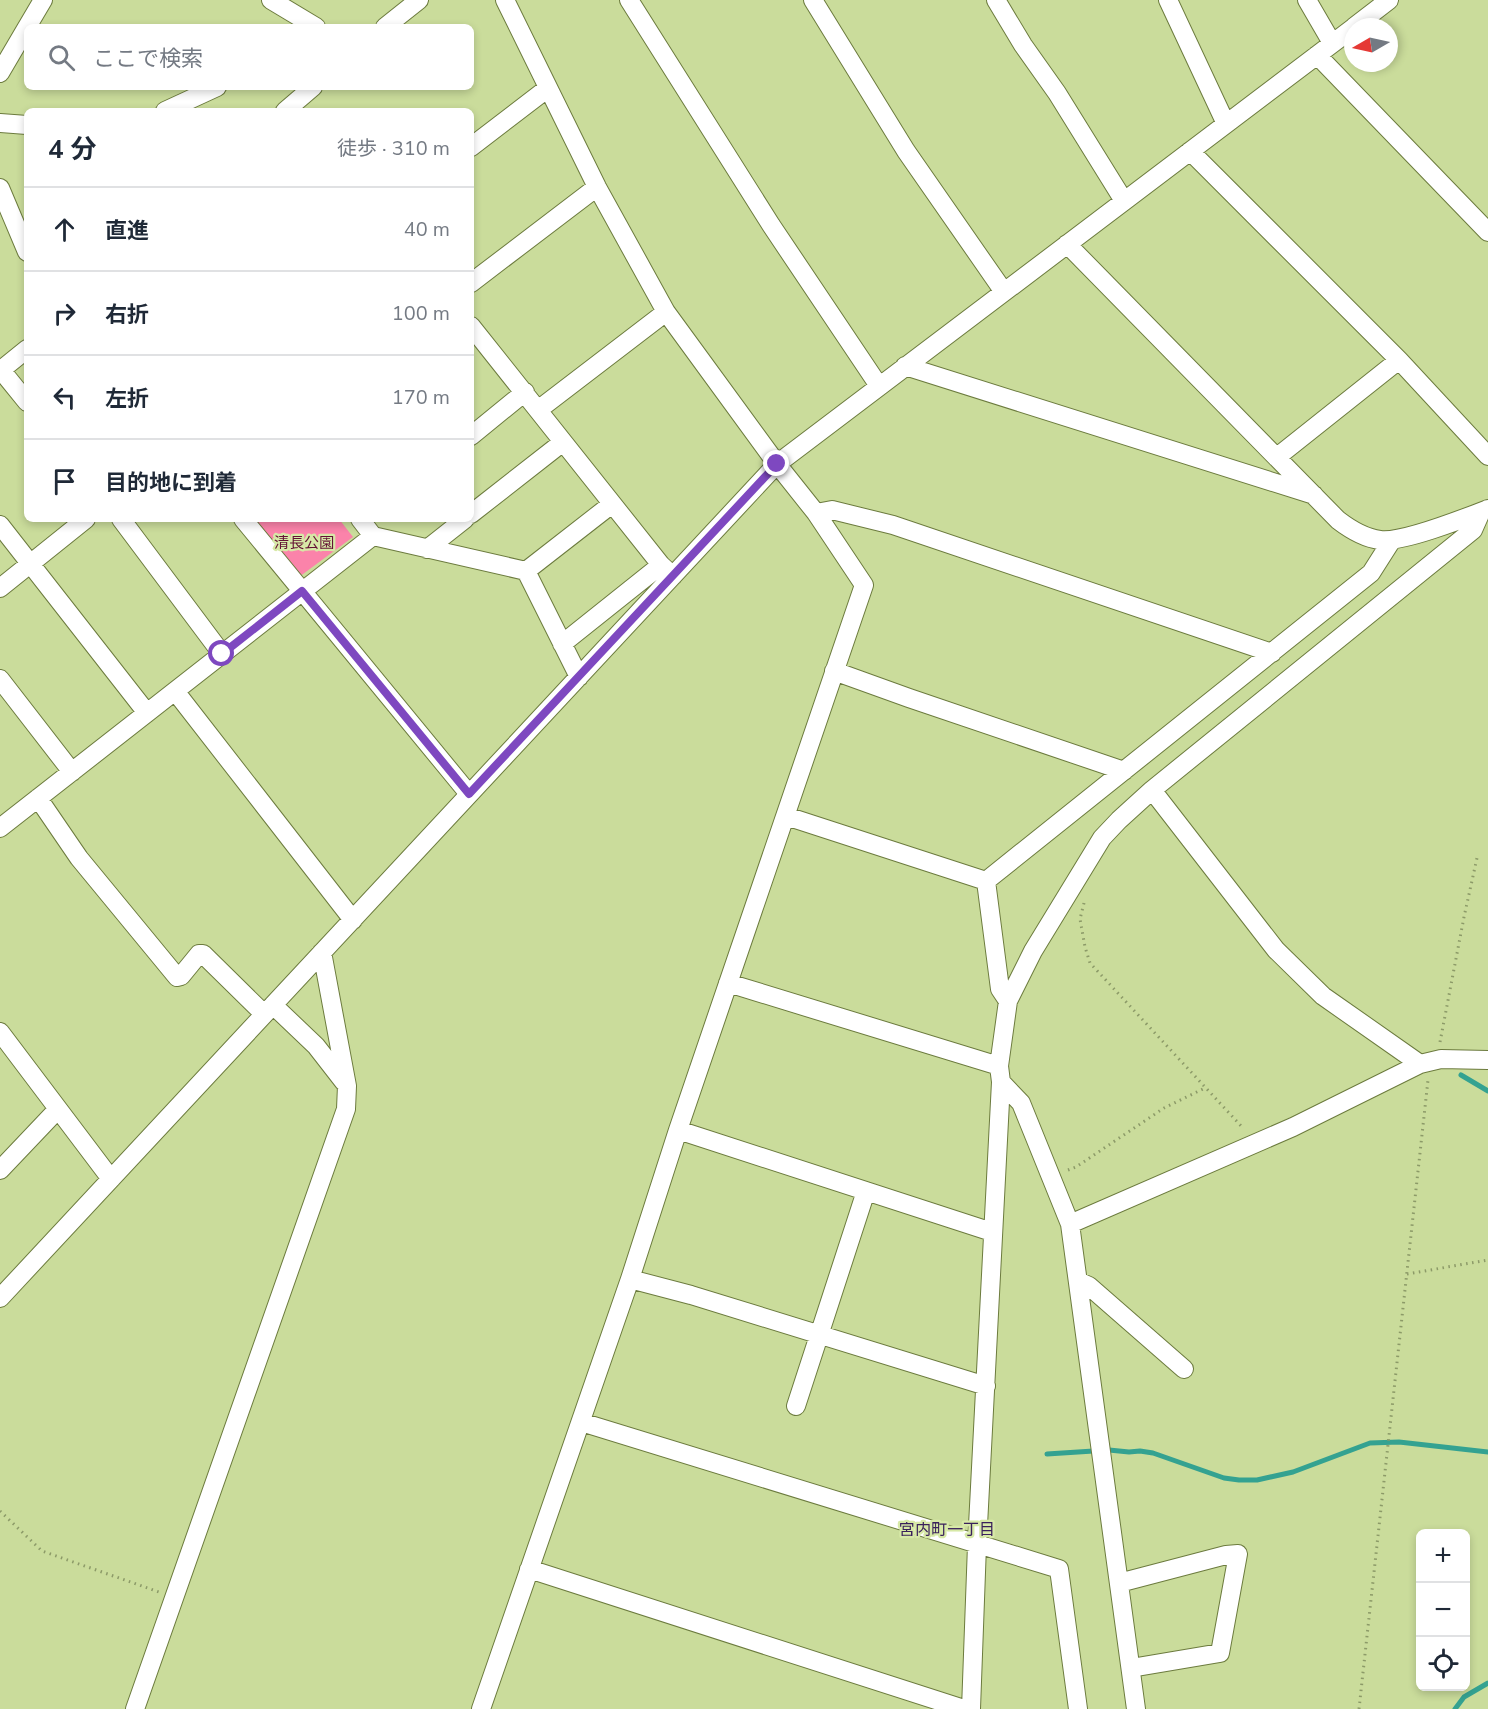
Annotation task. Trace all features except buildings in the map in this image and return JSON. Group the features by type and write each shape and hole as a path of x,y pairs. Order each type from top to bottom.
{"street":[{"path":"29,24 44,0"},
{"path":"271,0 311,24"},
{"path":"389,24 419,0"},
{"path":"481,1709 581,1422 864,585 816,513 777,464 666,312 597,187 505,0"},
{"path":"629,0 771,225 879,386"},
{"path":"813,0 906,151 1004,292"},
{"path":"996,0 1124,201"},
{"path":"1168,0 1226,124"},
{"path":"1307,0 1332,43"},
{"path":"1365,18 1389,0"},
{"path":"0,71 24,32"},
{"path":"0,1298 579,677 667,571 777,464 1344,34"},
{"path":"1317,55 1488,232"},
{"path":"474,145 548,88"},
{"path":"172,108 210,90"},
{"path":"294,108 310,90"},
{"path":"0,123 24,125"},
{"path":"1190,151 1399,360 1488,456"},
{"path":"474,281 597,187"},
{"path":"0,188 24,245"},
{"path":"1066,244 1338,520 1352,531 1380,540 1392,540 1408,537 1485,510"},
{"path":"538,410 666,312"},
{"path":"474,330 667,571"},
{"path":"24,351 0,369 24,398"},
{"path":"1277,457 1399,360"},
{"path":"905,366 1315,496"},
{"path":"474,434 525,392"},
{"path":"474,512 563,442"},
{"path":"526,572 612,504"},
{"path":"816,513 832,510 893,525 1272,652"},
{"path":"971,1709 1000,1074 1008,1001 1033,951 1102,838 1119,820 1305,664 1473,530 1485,510"},
{"path":"0,588 82,522"},
{"path":"123,522 222,654"},
{"path":"245,522 469,794"},
{"path":"427,549 461,522"},
{"path":"0,828 302,591 366,524 427,549 526,572"},
{"path":"0,525 147,713"},
{"path":"986,881 1371,573 1392,540"},
{"path":"562,644 667,571"},
{"path":"526,572 579,677"},
{"path":"834,671 1124,771"},
{"path":"0,679 72,772"},
{"path":"176,691 353,920"},
{"path":"1152,790 1276,950 1323,996 1429,1062"},
{"path":"38,798 79,858 177,977 181,976 200,954 203,954 316,1046 347,1086"},
{"path":"786,816 986,881"},
{"path":"986,881 1000,990 1008,1001"},
{"path":"135,1709 346,1109 347,1086 322,952"},
{"path":"728,983 1000,1074 1021,1103 1070,1224 1136,1709"},
{"path":"0,1032 111,1179"},
{"path":"1070,1224 1293,1127 1429,1062 1488,1060"},
{"path":"0,1170 58,1109"},
{"path":"678,1130 992,1232"},
{"path":"796,1406 866,1191"},
{"path":"630,1278 986,1386"},
{"path":"1077,1281 1089,1286 1184,1369"},
{"path":"581,1422 1059,1569 1078,1709"},
{"path":"1119,1582 1238,1554 1220,1653 1131,1668"},
{"path":"530,1569 964,1709"}],"path":[{"path":"1359,1709 1429,1062 1478,858"},
{"path":"1086,896 1080,919 1090,963 1257,1143"},
{"path":"1051,1178 1076,1167 1164,1108 1205,1088"},
{"path":"1407,1274 1488,1260"},
{"path":"0,1511 42,1551 174,1597"}],"green space":[{"name":"清長公園","path":"256,522 341,522 353,537 299,577"}],"waterway":[{"path":"1461,1075 1488,1091"},
{"path":"1047,1454 1109,1450 1140,1451 1153,1453 1224,1478 1257,1480 1293,1472 1370,1443 1399,1442 1488,1452"},
{"path":"1455,1709 1464,1697 1488,1683"}],"district":[{"name":"宮内町一丁目","path":"947,1529"}],"route":[{"path":"222,654 302,591 469,794 777,464"}]}
